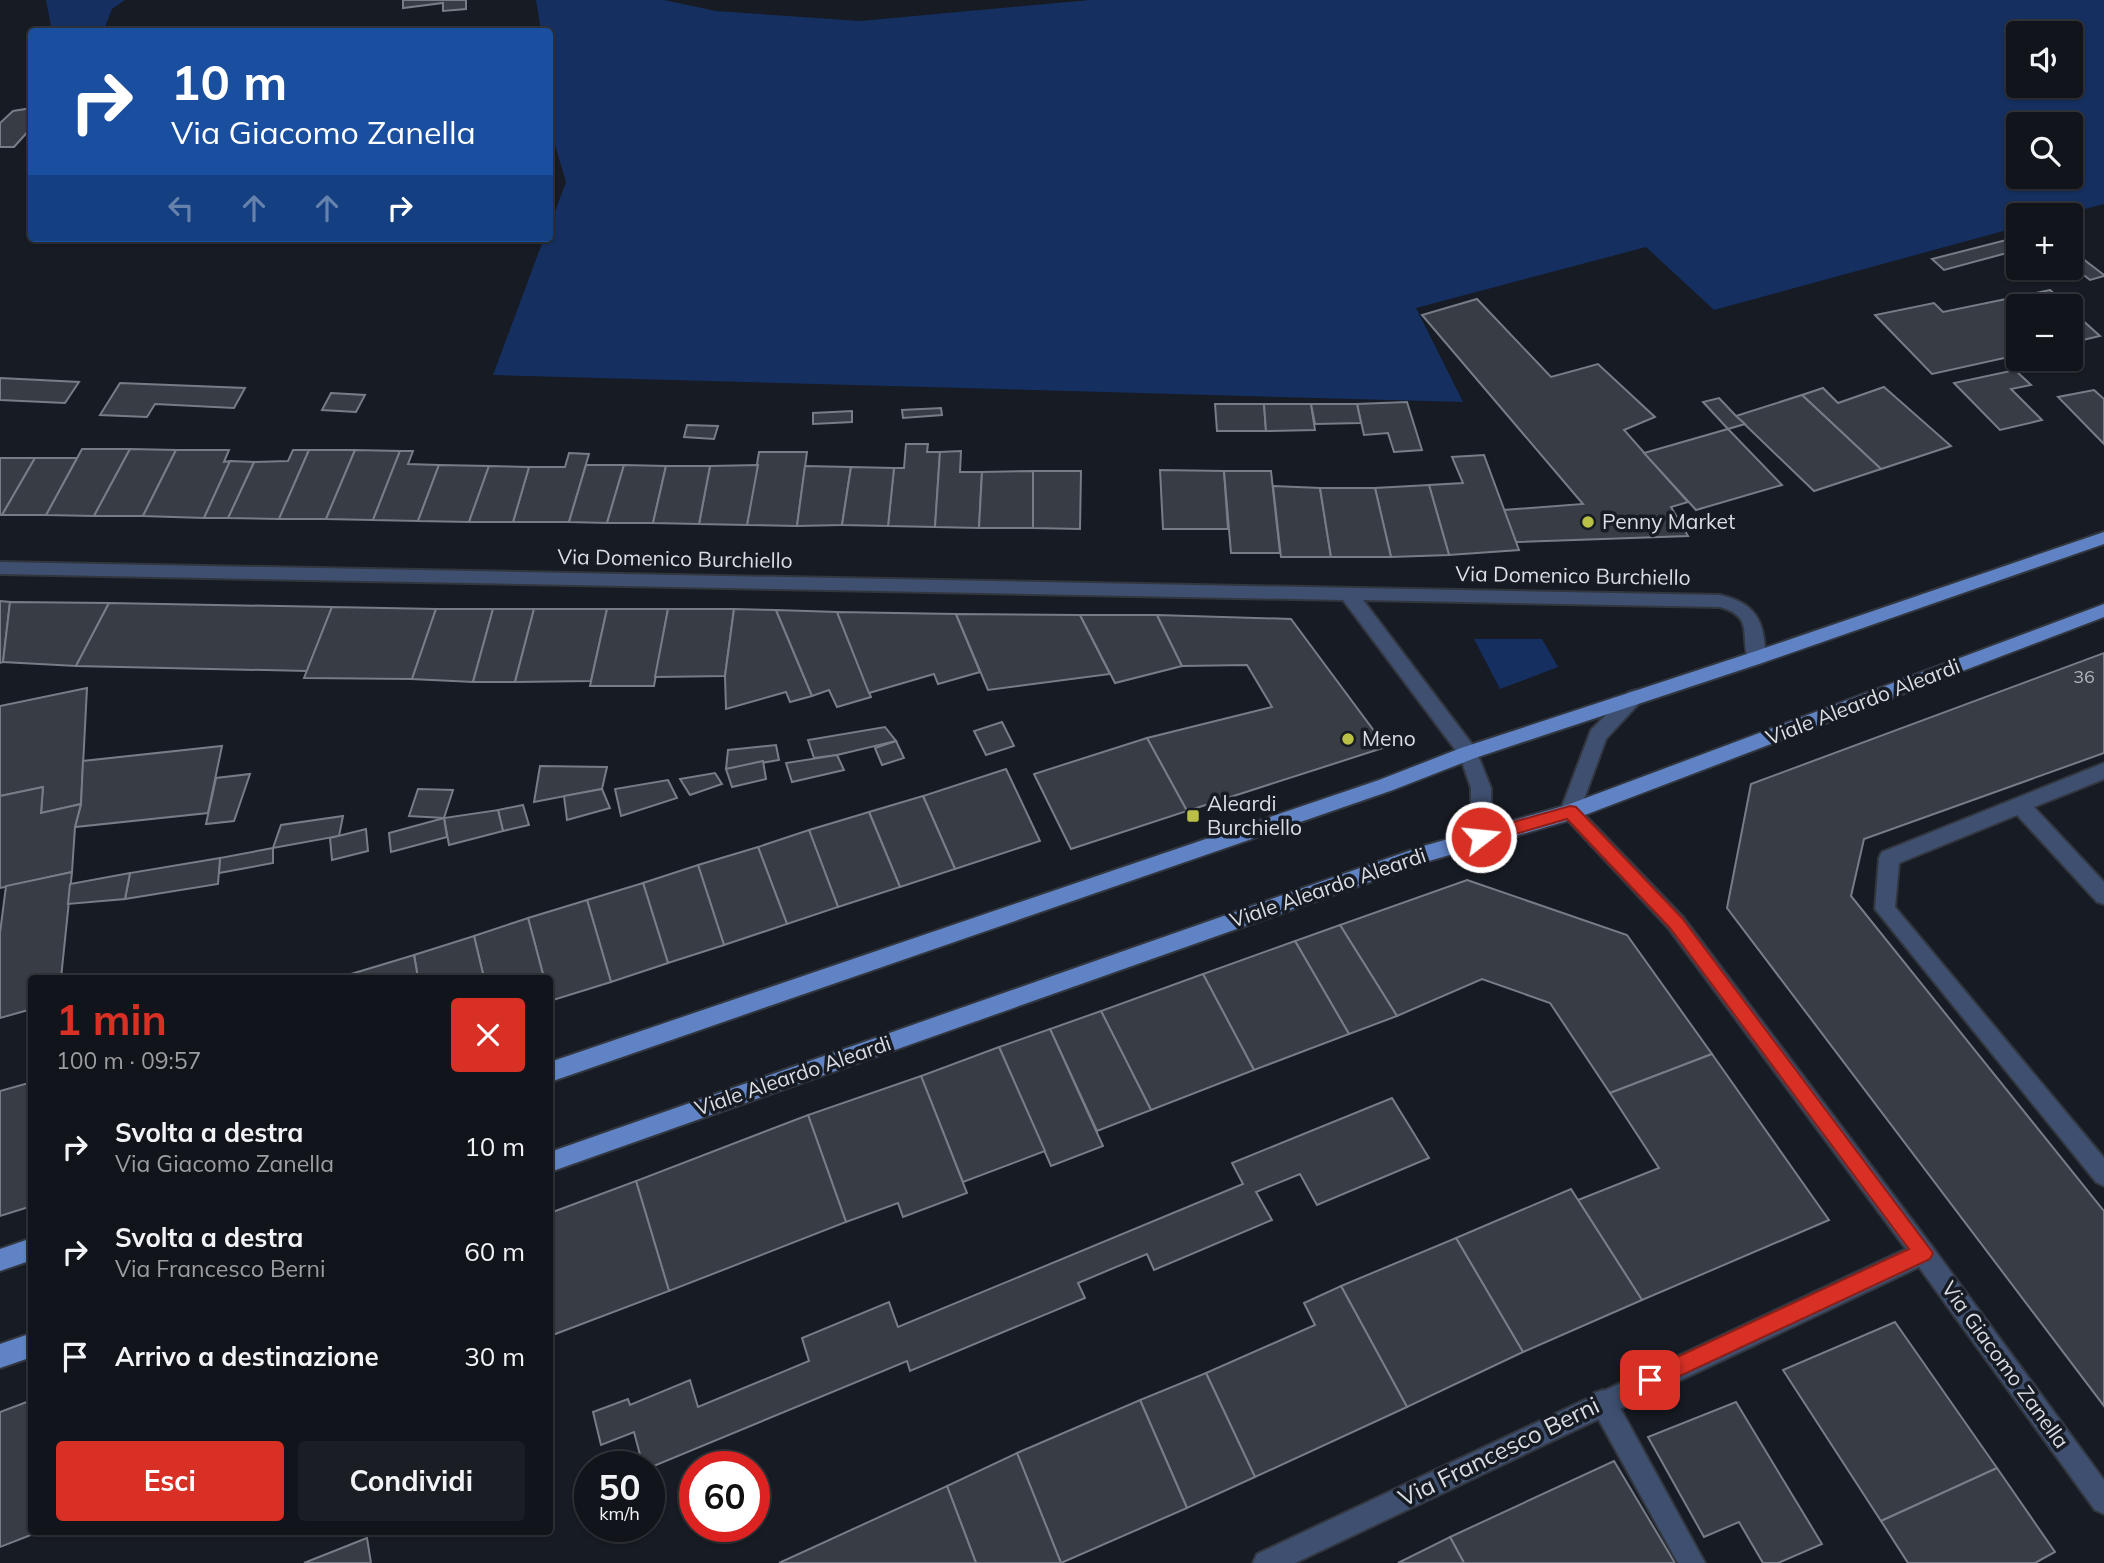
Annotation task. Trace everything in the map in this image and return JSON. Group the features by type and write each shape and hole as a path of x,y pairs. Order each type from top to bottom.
{"main road":[{"path":"553,1071 1386,785 1468,752 1756,658 2104,538"},
{"name":"Viale Aleardo Aleardi","path":"553,1161 1414,858 1570,812 2104,610"},
{"path":"0,1260 28,1250"},
{"path":"0,1356 28,1346"}],"street":[{"name":"Via Domenico Burchiello","path":"0,568 1720,601 1741,610 1753,622 1756,658"},
{"path":"1349,595 1468,752 1481,788 1481,837"},
{"path":"1570,812 1598,735 1636,697"},
{"path":"2103,1173 1885,908 1889,858 2104,771"},
{"path":"2020,805 2104,896"},
{"name":"Via Giacomo Zanella","path":"1570,812 1676,923 1923,1253 2104,1501"},
{"name":"Via Francesco Berni","path":"1266,1563 1923,1253"},
{"path":"1603,1402 1692,1563"}],"shaded area":[{"path":"46,0 125,0 112,9 105,28 51,28"},
{"path":"536,0 664,0 716,11 860,21 1090,0 2104,0 2104,204 2083,210 2083,203 2006,203 2006,230 1714,310 1646,247 1416,308 1463,402 493,375 543,242 553,242 553,217 566,182 553,138 553,28 541,28"},
{"path":"1474,639 1542,639 1558,667 1500,689"}],"building":[{"path":"403,0 466,0 466,9 443,11 443,3 403,8"},
{"path":"28,109 28,131 14,147 0,147 0,123 13,111"},
{"path":"2006,240 2006,253 1944,270 1932,259"},
{"path":"2083,259 2104,275 2090,280 2083,274"},
{"path":"2050,290 2054,294 2031,294"},
{"path":"1477,299 1551,377 1598,364 1655,417 1624,430 1688,502 1671,507 1688,536 1516,542 1504,510 1583,504 1422,315"},
{"path":"2006,299 2006,358 1932,374 1875,315 1934,303 1943,312"},
{"path":"2083,321 2100,336 2083,340"},
{"path":"2016,371 2031,385 2011,389 2042,420 2000,430 1954,383"},
{"path":"0,378 79,382 65,403 0,400"},
{"path":"120,383 245,388 234,408 155,404 147,417 100,415"},
{"path":"1884,387 1951,446 1881,469 1802,395 1823,388 1838,403"},
{"path":"2094,390 2104,399 2104,444 2058,397"},
{"path":"331,393 365,395 356,412 322,410"},
{"path":"1802,395 1881,469 1814,491 1736,416"},
{"path":"1719,398 1745,424 1728,429 1703,402"},
{"path":"1407,402 1422,450 1394,452 1388,433 1364,435 1357,404"},
{"path":"1215,404 1264,404 1266,431 1217,431"},
{"path":"1264,404 1311,404 1315,430 1266,431"},
{"path":"1311,404 1357,404 1361,423 1315,424"},
{"path":"941,408 942,415 903,418 902,410"},
{"path":"852,411 852,422 813,424 813,413"},
{"path":"687,425 718,426 714,439 684,437"},
{"path":"1728,429 1782,485 1696,510 1644,453"},
{"path":"906,444 928,444 927,452 940,452 935,527 888,526 894,468 904,468"},
{"path":"82,449 130,449 94,516 46,515"},
{"path":"130,449 176,450 143,516 94,516"},
{"path":"176,450 229,450 224,462 230,461 204,518 143,516"},
{"path":"293,450 309,450 279,519 228,518 254,462 288,461"},
{"path":"309,450 355,450 326,519 279,519"},
{"path":"355,450 400,451 373,520 326,519"},
{"path":"400,451 413,451 408,464 439,465 418,521 373,520"},
{"path":"961,451 960,472 982,472 979,528 935,527 940,452"},
{"path":"759,452 807,452 797,526 747,525"},
{"path":"569,453 589,454 569,522 513,522 529,467 565,467"},
{"path":"1484,455 1519,550 1449,555 1429,485 1463,483 1452,457"},
{"path":"0,458 35,458 2,515 0,515"},
{"path":"35,458 77,458 46,515 2,515"},
{"path":"230,461 254,462 228,518 204,518"},
{"path":"439,465 489,466 469,522 418,521"},
{"path":"586,465 624,465 607,523 569,522"},
{"path":"624,465 666,466 653,523 607,523"},
{"path":"758,465 747,525 699,524 710,466"},
{"path":"489,466 529,467 513,522 469,522"},
{"path":"666,466 710,466 699,524 653,523"},
{"path":"805,466 851,467 842,525 797,526"},
{"path":"851,467 894,468 888,526 842,525"},
{"path":"1160,470 1224,471 1228,529 1163,529"},
{"path":"1033,471 1033,528 979,528 982,472"},
{"path":"1033,471 1081,471 1080,529 1033,528"},
{"path":"1224,471 1271,471 1280,553 1231,553"},
{"path":"1429,485 1449,555 1391,557 1375,488"},
{"path":"1273,486 1320,488 1331,557 1281,557"},
{"path":"1320,488 1375,488 1391,557 1331,557"},
{"path":"0,601 10,602 3,662 0,663"},
{"path":"10,602 109,603 76,666 3,662"},
{"path":"109,603 332,607 307,671 76,666"},
{"path":"332,607 436,609 412,679 304,678"},
{"path":"436,609 493,609 473,682 412,679"},
{"path":"493,609 534,609 515,682 473,682"},
{"path":"534,609 607,609 591,681 515,682"},
{"path":"607,609 668,609 654,686 590,686"},
{"path":"668,609 734,609 725,676 655,677"},
{"path":"734,609 776,610 812,696 790,702 786,692 726,709 725,676"},
{"path":"776,610 837,612 871,697 837,707 829,690 812,696"},
{"path":"837,612 956,614 980,672 938,684 934,674 869,693"},
{"path":"956,614 1080,615 1110,674 988,690"},
{"path":"1080,615 1157,615 1182,666 1115,683"},
{"path":"1157,615 1291,619 1386,747 1187,811 1147,738 1272,707 1247,665 1182,666"},
{"path":"2104,653 2104,753 1864,839 1851,896 2104,1211 2104,1406 1727,908 1751,784"},
{"path":"87,688 81,804 41,813 43,787 0,796 0,706"},
{"path":"1002,722 1014,746 986,755 974,731"},
{"path":"885,727 896,741 837,755 814,758 808,740"},
{"path":"1147,738 1187,811 1071,849 1034,774"},
{"path":"896,741 904,758 882,765 875,748"},
{"path":"776,745 779,760 726,769 728,750"},
{"path":"222,746 208,813 75,827 81,804 83,761"},
{"path":"837,755 844,770 792,782 786,763"},
{"path":"763,761 766,779 732,787 726,769"},
{"path":"540,766 607,767 602,789 534,802"},
{"path":"1006,769 1040,841 955,869 923,796"},
{"path":"715,773 722,784 690,795 680,779"},
{"path":"250,774 234,821 206,824 216,778"},
{"path":"668,780 677,798 621,816 615,789"},
{"path":"43,787 41,813 81,804 75,827 72,872 0,888 0,796"},
{"path":"418,789 453,790 444,818 409,816"},
{"path":"602,789 610,808 567,820 564,796"},
{"path":"923,796 955,869 900,887 869,812"},
{"path":"523,805 529,825 503,831 498,810"},
{"path":"498,810 503,831 449,845 444,818"},
{"path":"869,812 900,887 838,907 809,830"},
{"path":"343,816 339,836 273,848 281,825"},
{"path":"444,818 447,837 391,852 389,833"},
{"path":"366,829 368,851 332,860 330,838"},
{"path":"809,830 838,907 787,924 758,847"},
{"path":"758,847 787,924 724,945 698,865"},
{"path":"273,848 273,863 219,873 220,858"},
{"path":"220,858 218,884 125,899 130,873"},
{"path":"698,865 724,945 668,963 643,883"},
{"path":"72,872 61,975 28,975 28,1010 0,1018 0,933 6,886"},
{"path":"130,873 125,899 68,904 70,884"},
{"path":"1467,880 1627,935 1712,1054 1610,1093 1550,1003 1482,979 1397,1016 1340,925"},
{"path":"643,883 668,963 611,982 587,900"},
{"path":"587,900 611,982 553,1000 553,975 543,975 528,918"},
{"path":"528,918 543,975 483,975 474,936"},
{"path":"1340,925 1397,1016 1349,1034 1295,941"},
{"path":"474,936 483,975 417,975 414,955"},
{"path":"1295,941 1349,1034 1254,1070 1203,974"},
{"path":"414,955 417,975 351,975"},
{"path":"1203,974 1254,1070 1151,1110 1101,1011"},
{"path":"1101,1011 1151,1110 1097,1131 1050,1029"},
{"path":"1050,1029 1103,1146 1051,1166 999,1047"},
{"path":"999,1047 1045,1151 963,1182 921,1076"},
{"path":"1712,1054 1829,1220 1642,1300 1578,1200 1659,1168 1610,1093"},
{"path":"921,1076 967,1193 903,1217 898,1203 846,1222 808,1115"},
{"path":"28,1083 28,1207 0,1216 0,1091"},
{"path":"1392,1098 1429,1158 1317,1205 1300,1174 1256,1192 1272,1220 1154,1270 1147,1254 1078,1283 1085,1298 910,1371 907,1361 690,1451 679,1451 679,1456 665,1461 665,1451 639,1451 634,1432 601,1445 593,1412 628,1399 630,1405 690,1380 698,1407 809,1361 802,1338 889,1302 898,1327 1243,1184 1232,1163"},
{"path":"808,1115 846,1222 669,1291 636,1181"},
{"path":"636,1181 669,1291 553,1335 553,1212"},
{"path":"1571,1189 1642,1300 1523,1352 1456,1238"},
{"path":"1456,1238 1523,1352 1407,1407 1341,1286"},
{"path":"1341,1286 1407,1407 1255,1477 1206,1373 1315,1325 1304,1303"},
{"path":"1895,1322 1997,1468 1881,1521 1783,1370"},
{"path":"1206,1373 1255,1477 1187,1508 1140,1400"},
{"path":"1140,1400 1187,1508 1061,1563 1017,1453"},
{"path":"28,1402 28,1535 31,1535 0,1547 0,1412"},
{"path":"1736,1402 1822,1544 1778,1563 1763,1563 1739,1522 1704,1537 1648,1437"},
{"path":"1017,1453 1061,1563 976,1563 947,1486"},
{"path":"1614,1461 1675,1563 1464,1563 1450,1537"},
{"path":"1997,1468 2055,1552 2035,1563 1908,1563 1881,1521"},
{"path":"947,1486 976,1563 779,1563"},
{"path":"1450,1537 1464,1563 1398,1563"},
{"path":"367,1538 371,1563 304,1563"}],"place":[{"name":"Penny Market","path":"1588,522"},
{"name":"Meno","path":"1348,739"},
{"name":"Aleardi Burchiello","path":"1193,816"}],"route":[{"path":"1481,837 1570,812 1676,923 1923,1253 1650,1380"}]}
